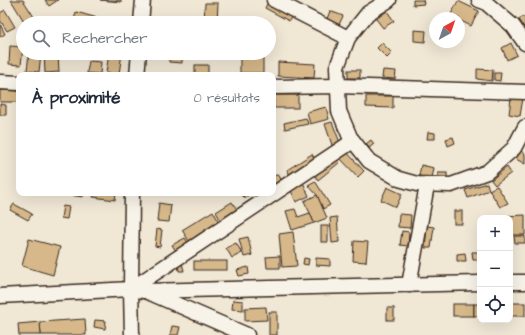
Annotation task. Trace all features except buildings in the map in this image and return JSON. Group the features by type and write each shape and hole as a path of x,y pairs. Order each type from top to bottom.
{"street":[{"path":"142,16 143,0"},
{"path":"274,0 348,38"},
{"path":"389,0 368,13 348,38 337,67 339,111 350,138 369,161 399,179 418,184 451,185 487,172 514,148 521,145 525,127"},
{"path":"479,0 485,2 513,26 525,43"},
{"path":"137,72 138,60"},
{"path":"0,82 16,83"},
{"path":"276,87 338,86 525,92"},
{"path":"276,194 353,141"},
{"path":"409,285 427,185"},
{"path":"132,196 138,290 132,335"},
{"path":"138,290 274,196"},
{"path":"513,282 525,282"},
{"path":"0,296 138,290 477,283"},
{"path":"138,290 247,335"}]}
